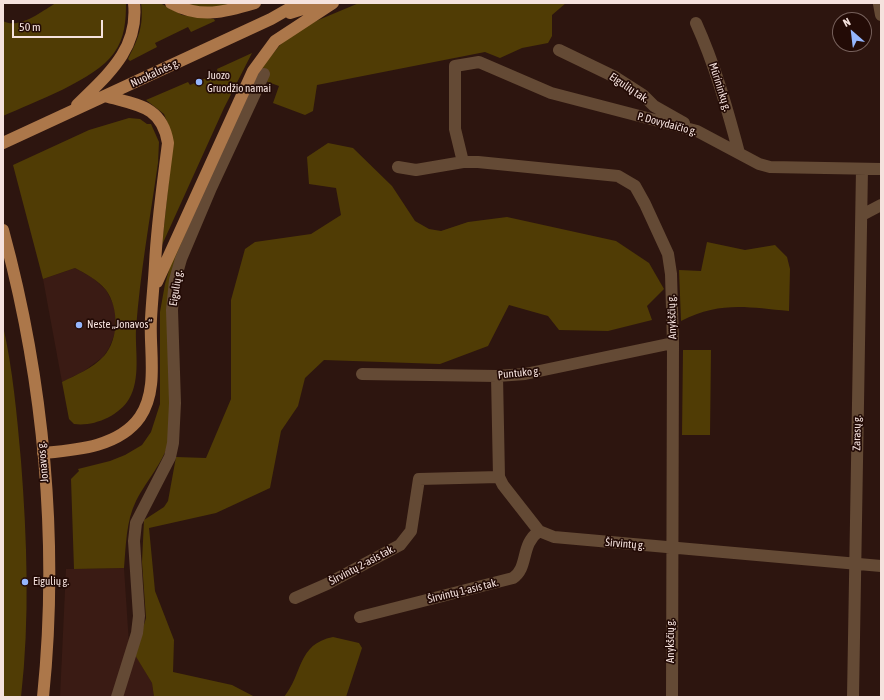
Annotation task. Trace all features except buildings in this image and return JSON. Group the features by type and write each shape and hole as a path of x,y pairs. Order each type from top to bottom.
{"main road":[{"path":"72,111 116,65 124,54 134,29 136,17 134,3"},
{"path":"171,3 193,12 221,13 255,3"},
{"name":"Nuokalnės g.","path":"3,142 271,19 299,3"},
{"name":"Nuokalnės g.","path":"271,19 322,3"},
{"path":"154,286 237,118 253,71 275,41 333,3"},
{"path":"43,453 72,450 103,443 130,428 140,417 149,396 151,377 151,319 154,264 168,143 166,132 158,116 152,111 105,96"},
{"name":"Jonavos g.","path":"3,230 17,287 32,367 43,453 48,536 48,601 43,697"}],"street":[{"name":"Mūrininkų g.","path":"696,23 708,50 724,96 739,153"},
{"name":"Eigulių tak.","path":"559,50 615,77 643,95 654,106 698,131"},
{"name":"P. Dovydaičio g.","path":"463,162 455,129 454,66 479,62 551,93 698,131 759,164 770,167 881,169"},
{"name":"Eigulių g.","path":"117,697 137,633 139,616 134,541 136,523 170,457 173,443 175,404 172,310 175,280 181,259 237,118 264,74"},
{"name":"Anykščių g.","path":"398,167 416,170 463,162 478,162 618,176 629,181 635,186 646,204 668,254 671,274 673,343 671,548 672,697"},
{"name":"Zarasų g.","path":"854,697 862,169"},
{"path":"862,215 881,205"},
{"name":"Puntuko g.","path":"362,374 497,376 544,371 673,343"},
{"path":"497,376 499,477 503,485 539,532"},
{"name":"Širvintų 2-asis tak.","path":"295,598 327,584 400,545 411,531 419,479 499,477"},
{"name":"Širvintų g.","path":"539,532 554,537 881,566"},
{"name":"Širvintų 1-asis tak.","path":"360,617 513,578 520,571 529,541 539,532"}],"shaded area":[{"path":"56,3 126,3 125,22 121,41 114,53 105,63 79,81 3,116 3,21 16,23 23,21 37,15"},
{"path":"141,3 160,3 182,15 214,19 215,21 191,32 188,27 155,43 157,47 130,61 128,59 141,26"},
{"path":"181,3 234,3 213,8 201,8"},
{"path":"359,3 566,3 552,15 552,36 548,43 522,48 500,58 485,52 317,85 313,111 305,115 273,103 279,86 254,77 280,45 292,35 316,21"},
{"path":"252,53 224,108 162,245 172,135 164,114 146,100 188,82 190,85 218,73 217,69"},
{"path":"129,118 140,119 147,124 151,124 159,142 158,163 138,308 136,329 137,365 135,383 133,391 125,405 112,415 89,424 74,424 69,419 62,382 84,371 104,356 109,349 115,332 115,314 110,297 103,286 75,268 43,279 13,165 89,130"},
{"path":"227,137 178,254 170,439 167,448 136,501 130,517 124,568 74,569 71,479 79,471 78,469 110,461 125,455 142,445 151,432 160,404 160,312 165,284 173,256"},
{"path":"328,143 353,148 392,186 415,221 429,229 441,231 468,222 507,217 616,241 649,263 664,289 647,306 652,320 608,331 559,330 548,316 509,305 488,346 440,364 324,360 305,378 298,406 281,431 270,488 216,513 149,528 155,591 174,640 173,672 232,685 255,697 154,697 152,683 135,655 146,618 142,562 144,520 164,507 168,501 176,457 206,458 231,399 231,300 245,249 255,242 311,234 341,215 336,188 309,184 307,157"},
{"path":"707,242 745,250 775,245 787,257 790,269 789,311 747,307 721,308 708,310 681,321 679,270 701,271"},
{"path":"75,268 93,278 106,290 116,309 115,333 109,348 103,357 84,371 62,382 43,279"},
{"path":"3,326 12,376 16,410 25,520 27,609 21,697 3,697"},
{"path":"683,350 711,350 710,435 682,435"},
{"path":"124,568 129,644 152,683 154,697 60,697 66,569"},
{"path":"333,637 359,643 362,648 346,697 284,697 295,679 307,653 313,646 321,641"}],"place":[{"name":"Juozo Gruodžio namai","path":"199,82"},
{"name":"Neste „Jonavos“","path":"79,325"},
{"name":"Eigulių g.","path":"25,582"}]}
